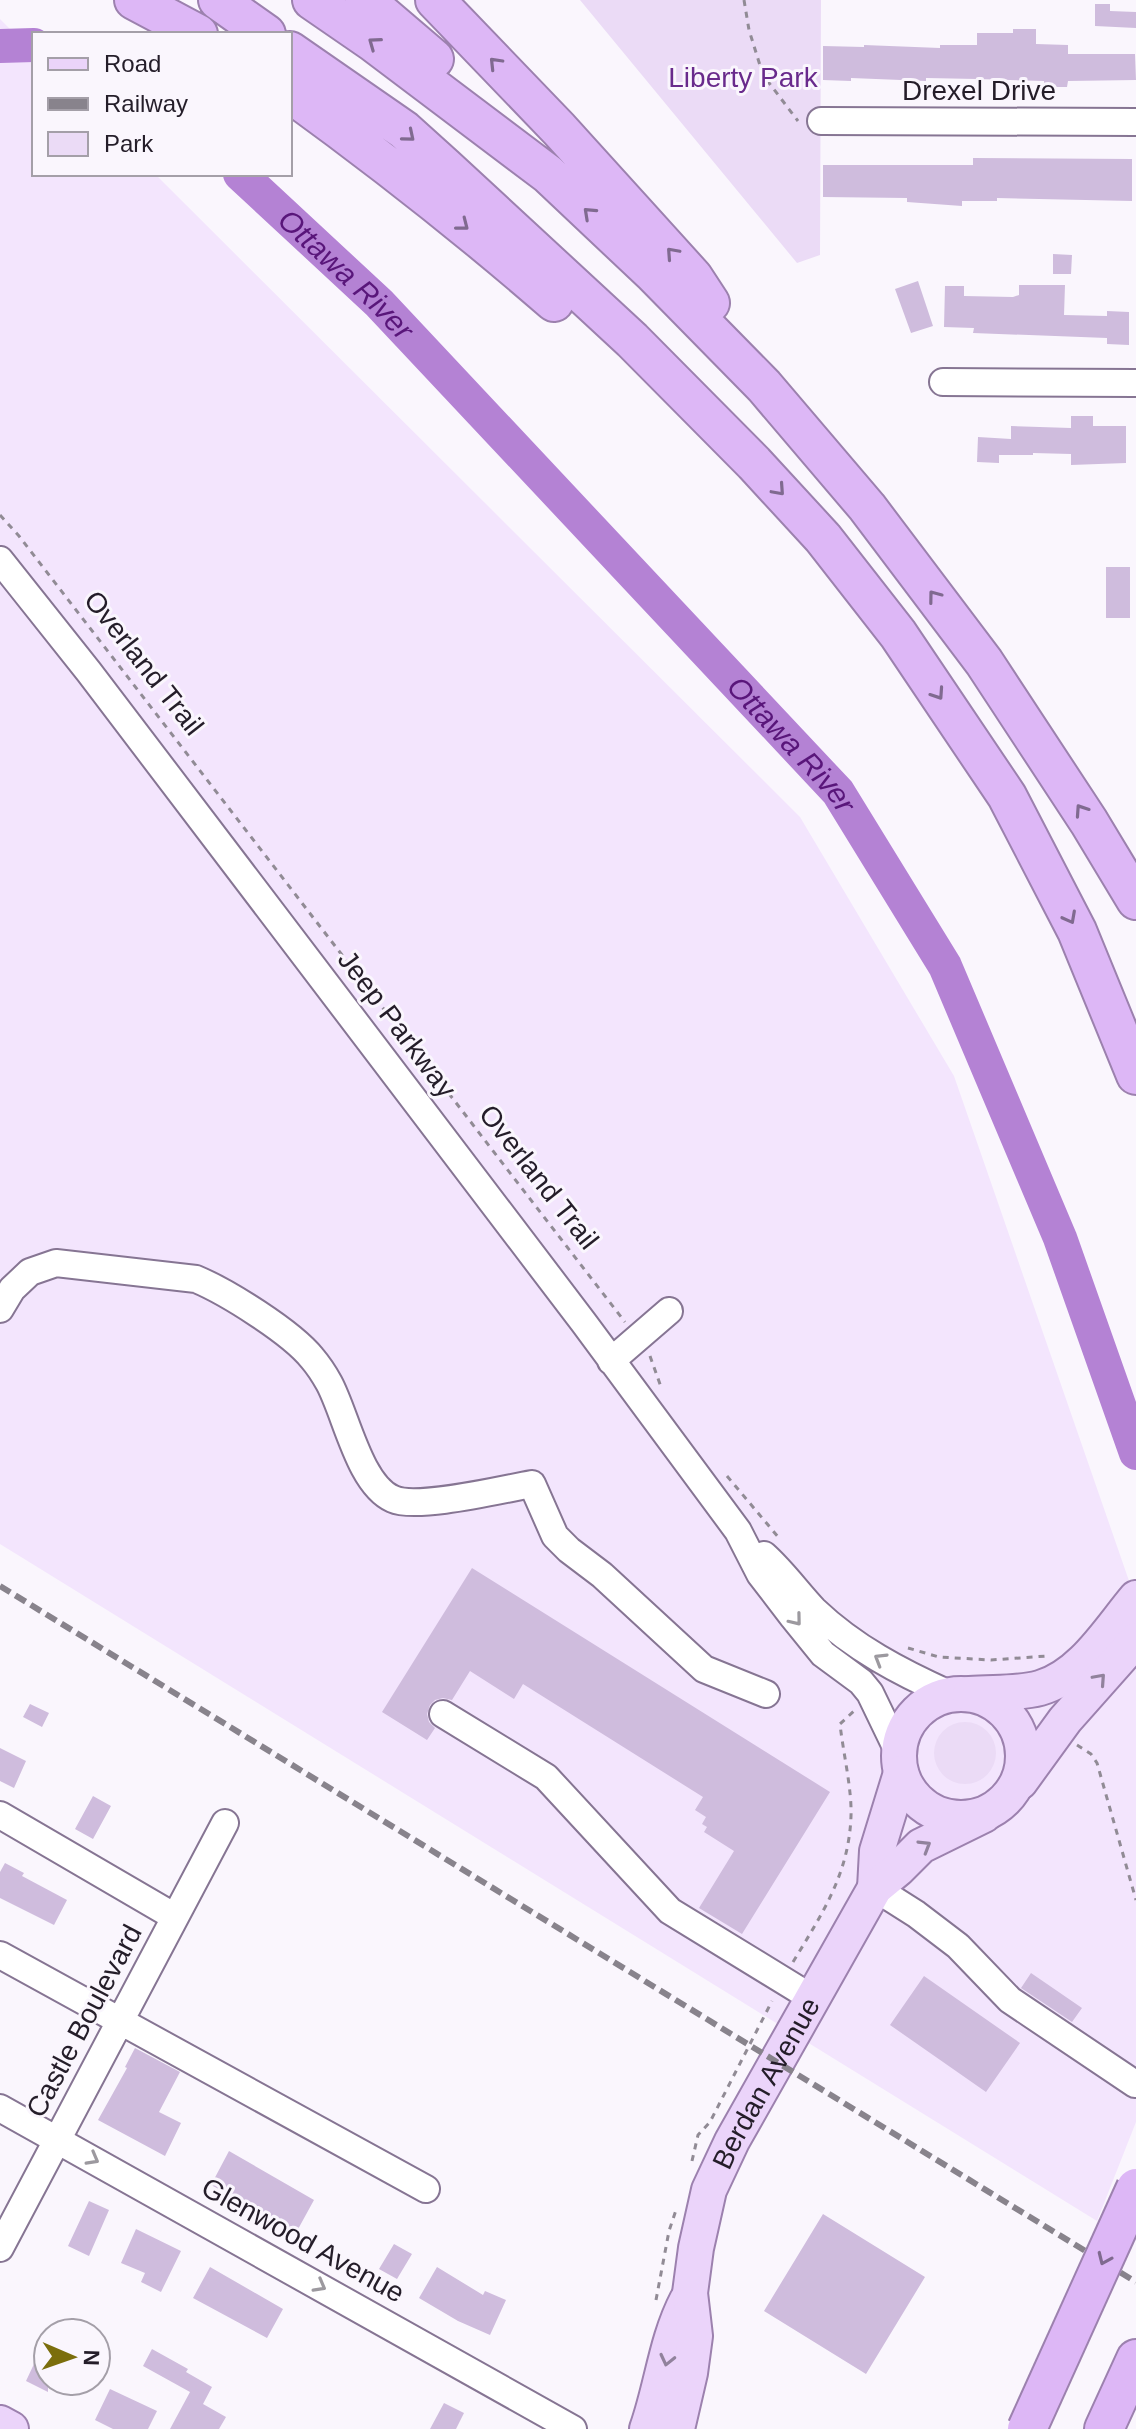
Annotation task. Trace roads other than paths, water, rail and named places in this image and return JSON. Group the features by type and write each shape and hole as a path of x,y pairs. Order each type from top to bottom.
{"highway":[{"path":"134,0 194,32"},
{"path":"218,0 263,32"},
{"path":"312,0 548,174 654,274 764,386 867,507 984,662 1136,900"},
{"path":"365,0 500,115 548,174"},
{"path":"435,0 559,129 693,277 764,386"},
{"path":"292,52 404,130 632,340 823,538 898,634 1007,796 1077,931 1136,1075"},
{"path":"292,94 357,141 490,246 592,335 737,446"},
{"path":"1027,2429 1136,2188"},
{"path":"1106,2429 1131,2370"}],"main road":[{"path":"1136,1598 1082,1662 1062,1679 1030,1690 959,1694 930,1702 914,1715 903,1733 900,1763 910,1792 924,1807 943,1816 964,1819 984,1815 1001,1804 1065,1720 1136,1640"},
{"path":"959,1694 990,1700 1006,1712 1018,1729 1024,1749 1023,1770 1015,1789"},
{"name":"Berdan Avenue","path":"875,1888 877,1851 900,1763"},
{"name":"Berdan Avenue","path":"677,2429 695,2336 690,2293 701,2222 709,2190 720,2165 875,1888 921,1846 984,1815"},
{"name":"Berdan Avenue","path":"647,2429 675,2322 690,2293"},
{"path":"0,2423 11,2429"}],"street":[{"name":"Drexel Drive","path":"811,124 1136,122"},
{"path":"943,382 1136,383"},
{"name":"Jeep Parkway","path":"0,560 118,710 611,1361 738,1531 760,1574 793,1617 823,1654 861,1682 870,1693 900,1763"},
{"path":"0,1309 12,1289 30,1272 56,1263 196,1279 217,1288 276,1327 310,1355 329,1383 368,1474 394,1500 429,1501 532,1484 555,1536 569,1550 602,1575 704,1669 766,1694"},
{"path":"611,1361 669,1311"},
{"name":"Jeep Parkway","path":"738,1531 772,1561 813,1608 847,1639 881,1661 959,1694"},
{"path":"443,1714 546,1777 670,1911 812,1998"},
{"path":"0,1815 175,1917"},
{"name":"Castle Boulevard","path":"0,2248 225,1823"},
{"path":"875,1888 958,1946 1010,2000 1135,2084"},
{"path":"0,1955 426,2189"},
{"name":"Glenwood Avenue","path":"0,2108 573,2429"}],"waterway":[{"name":"Ottawa River","path":"0,46 32,45"},
{"name":"Ottawa River","path":"242,176 379,303 838,792 945,966 1060,1238 1136,1453"}],"railway":[{"path":"0,1586 1136,2282"}],"park label":[{"name":"Liberty Park","path":"743,77"}]}
